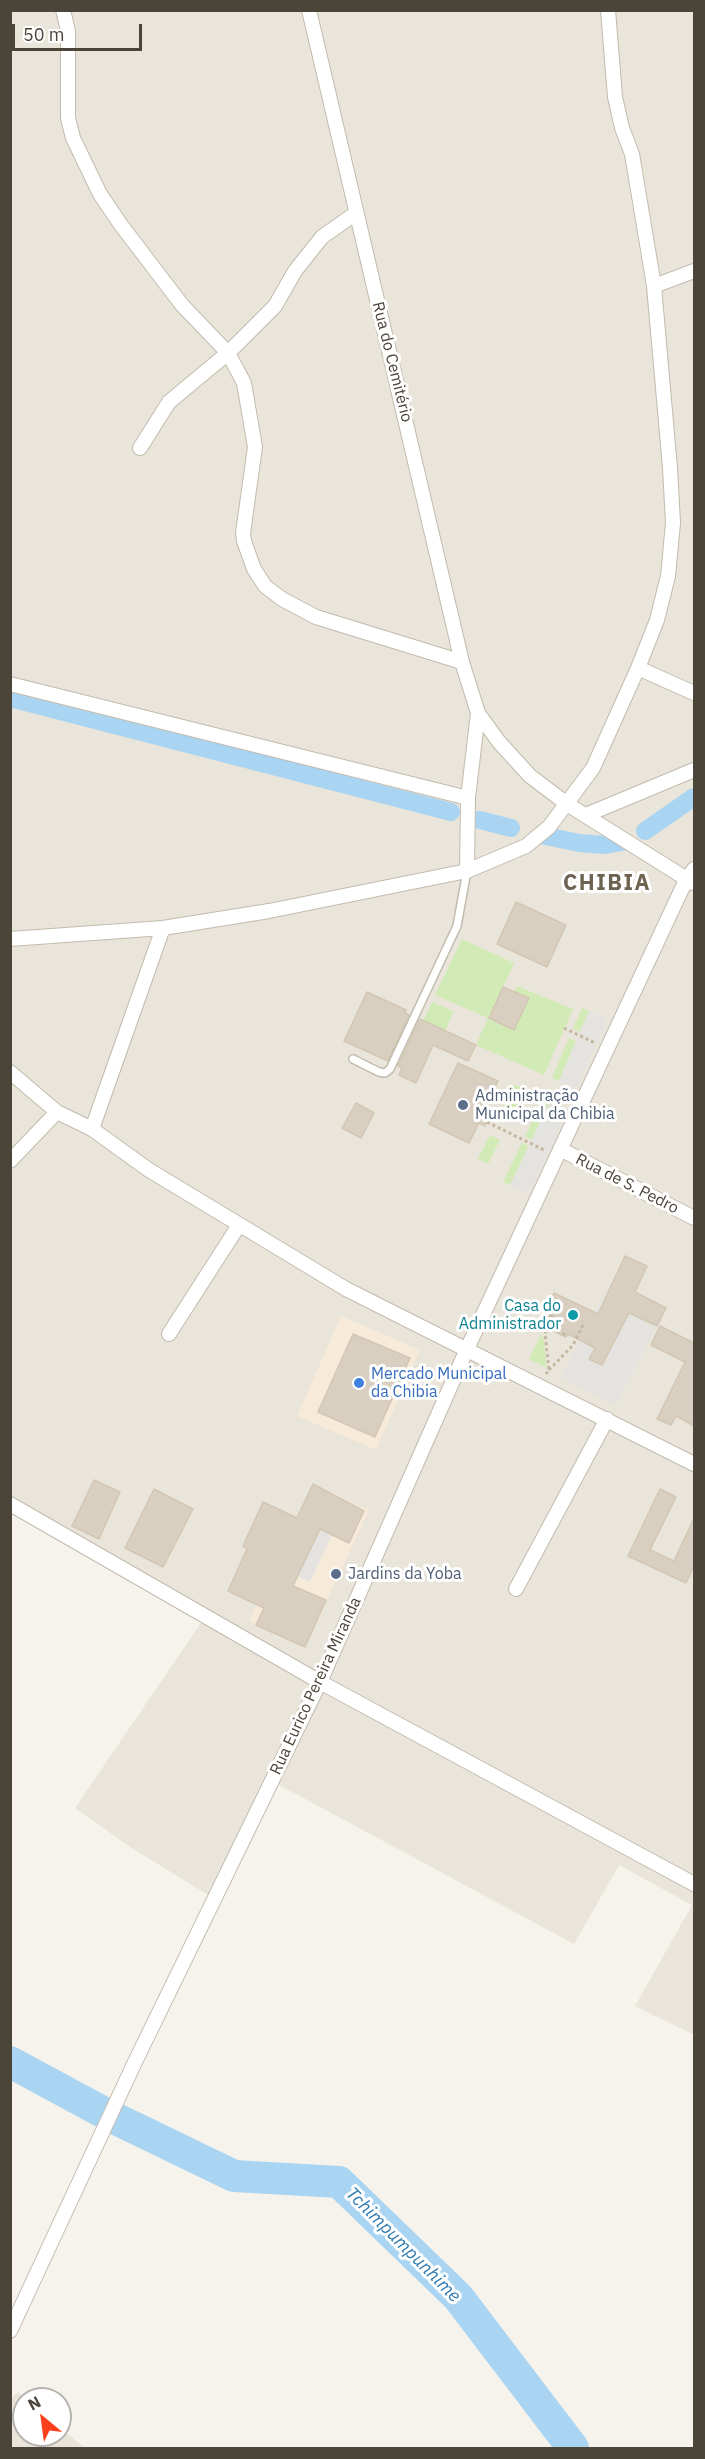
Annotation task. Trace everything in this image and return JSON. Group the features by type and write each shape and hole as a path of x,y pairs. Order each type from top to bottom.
{"street":[{"path":"63,10 68,31 68,118 73,138 100,194 182,305 228,353 244,383 255,447 244,541 254,569 265,586 282,599 316,617 462,662"},
{"name":"Rua do Cemitério","path":"309,10 417,461 462,662 478,713"},
{"path":"10,939 163,928 269,911 467,871 526,846 549,827 593,768 657,620 668,576 673,523 654,286 632,154 622,128 615,97 608,10"},
{"path":"140,448 169,402 228,353 275,306 295,271 322,237 356,213"},
{"path":"654,286 694,271"},
{"path":"638,668 694,693"},
{"path":"10,684 468,798"},
{"path":"467,871 468,798 478,713"},
{"path":"478,713 499,742 530,776 567,804 692,878"},
{"path":"586,815 694,770"},
{"name":"Rua Eurico Pereira Miranda","path":"10,2331 134,2064 320,1682 467,1349 607,1048 692,878"},
{"path":"92,1129 163,928"},
{"path":"10,1072 57,1112 92,1129 149,1170 370,1302 694,1464"},
{"path":"10,1161 57,1112"},
{"name":"Rua de S. Pedro","path":"559,1153 694,1218"},
{"path":"169,1334 239,1225"},
{"path":"516,1589 607,1419"},
{"path":"10,1504 320,1682 694,1884"}],"lane":[{"path":"353,1059 379,1072 385,1073 390,1069 457,926 467,871"}],"path":[{"path":"564,1028 607,1048"},
{"path":"487,1122 559,1153"},
{"path":"549,1370 545,1334 551,1316 553,1317"},
{"path":"540,1386 549,1370 573,1345 584,1323"},
{"path":"547,1326 565,1333"}],"shaded area":[{"path":"11,11 694,11 694,2035 635,2006 692,1905 619,1865 574,1944 272,1781 215,1899 133,1849 75,1808 205,1617 11,1507"},
{"path":"589,1011 607,1019 576,1088 559,1081"},
{"path":"550,1101 569,1109 529,1194 510,1185"},
{"path":"601,1299 657,1326 617,1405 561,1377"},
{"name":"Mercado Municipal da Chibia","path":"341,1316 420,1350 376,1450 297,1416"},
{"name":"Jardins da Yoba","path":"313,1484 369,1510 305,1647 249,1621"},
{"path":"320,1529 332,1535 310,1582 298,1577"},
{"path":"11,2398 12,2447 72,2447 72,2438 85,2448 11,2448"}],"green space":[{"path":"462,939 514,963 489,1019 514,1030 529,999 514,992 517,986 573,1009 544,1075 476,1045 488,1018 435,995"},
{"path":"432,1002 454,1011 445,1031 423,1021"},
{"path":"582,1008 589,1011 580,1032 573,1029"},
{"path":"569,1038 576,1041 559,1081 552,1078"},
{"path":"514,1084 524,1089 510,1117 500,1113"},
{"path":"543,1098 550,1101 532,1140 525,1137"},
{"path":"490,1135 500,1140 488,1164 478,1159"},
{"path":"522,1143 529,1146 510,1185 503,1182"},
{"path":"541,1334 544,1340 546,1368 529,1359"}],"building":[{"path":"516,902 566,925 547,967 497,944"},
{"path":"503,987 529,998 514,1030 489,1018"},
{"path":"367,992 406,1010 405,1012 409,1015 388,1061 344,1041"},
{"path":"420,1019 476,1045 468,1061 433,1045 416,1083 399,1075 402,1068 398,1066"},
{"name":"Administração Municipal da Chibia","path":"458,1063 498,1081 485,1110 491,1113 485,1126 479,1123 469,1143 429,1124"},
{"path":"356,1103 374,1113 361,1138 342,1128"},
{"path":"625,1256 647,1266 635,1292 666,1308 657,1326 629,1313 602,1365 589,1359 595,1348 568,1334 566,1337 551,1330 553,1327 547,1321 553,1308 548,1306 554,1293 598,1314"},
{"path":"660,1326 694,1343 694,1426 676,1416 671,1425 657,1419 685,1362 651,1345"},
{"path":"353,1334 410,1358 375,1437 318,1412"},
{"path":"94,1480 120,1492 99,1539 72,1526"},
{"name":"Jardins da Yoba","path":"313,1484 364,1511 349,1543 320,1529 293,1586 326,1600 305,1647 256,1625 264,1608 228,1591 247,1549 243,1546 263,1502 297,1518"},
{"path":"154,1489 193,1509 163,1567 125,1548"},
{"path":"660,1489 676,1497 650,1550 674,1561 694,1518 694,1566 686,1583 628,1556"}],"waterway":[{"path":"10,698 451,812"},
{"path":"645,831 694,797"},
{"path":"480,820 511,828"},
{"path":"546,836 579,843 605,845 622,842"},
{"name":"Tchimpumpunhime","path":"10,2062 110,2116 234,2176 339,2182 458,2297 573,2448"}],"place":[{"name":"Administração Municipal da Chibia","path":"463,1105"},
{"name":"Casa do Administrador","path":"573,1315"},
{"name":"Mercado Municipal da Chibia","path":"359,1383"},
{"name":"Jardins da Yoba","path":"336,1574"}],"district":[{"name":"CHIBIA","path":"607,884"}]}
